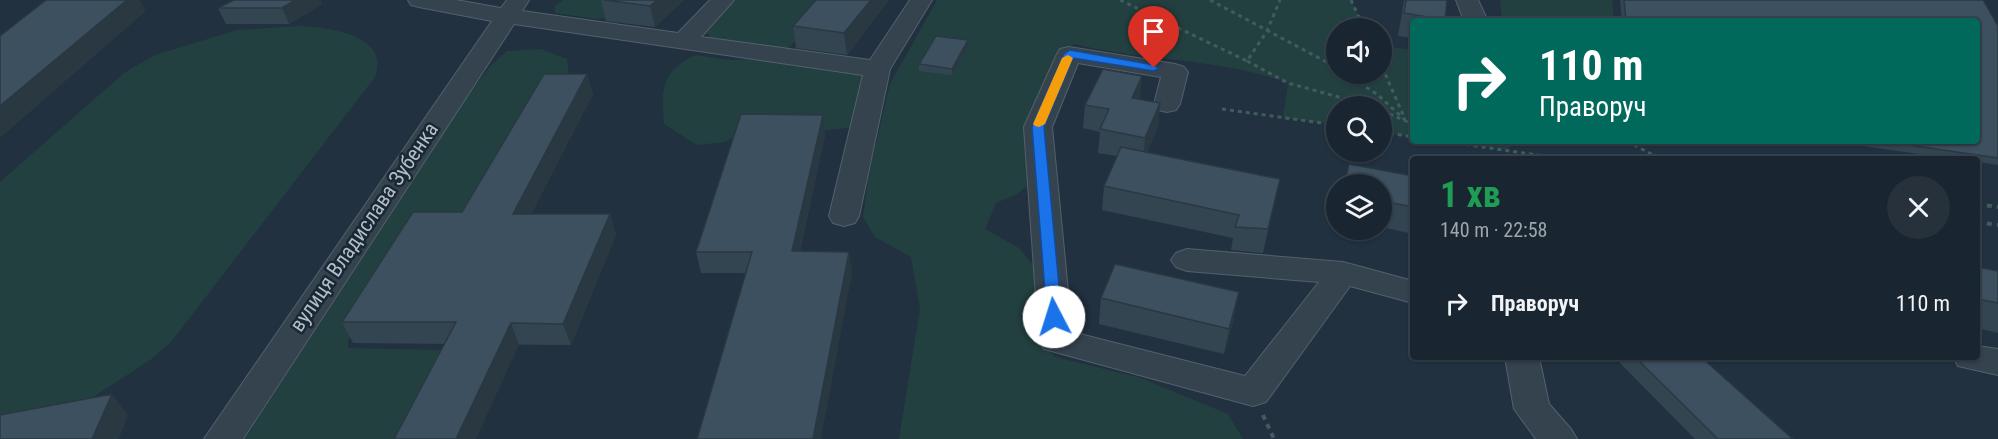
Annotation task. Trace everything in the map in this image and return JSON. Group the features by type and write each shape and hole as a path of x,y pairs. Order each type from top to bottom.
{"street":[{"path":"419,0 511,8 683,42 877,69"},
{"path":"683,42 723,0"},
{"path":"844,216 877,69 921,0"},
{"path":"1467,0 1475,18"},
{"name":"вулиця Владислава Зубенка","path":"223,439 511,8"},
{"path":"1167,104 1174,72 1070,54 1038,127 1056,340 1253,392 1343,273"},
{"path":"1187,261 1343,273 1410,291"},
{"path":"1980,359 1998,362"},
{"path":"1523,360 1532,409 1558,439"}],"path":[{"path":"1120,0 1288,83 1339,96"},
{"path":"1210,0 1326,62"},
{"path":"1247,61 1267,31 1280,0"},
{"path":"1351,0 1359,18"},
{"path":"1361,84 1378,95 1405,120"},
{"path":"1389,84 1405,120"},
{"path":"1222,109 1326,125"},
{"path":"1392,115 1410,122"},
{"path":"1392,134 1410,137"},
{"path":"1463,144 1544,156"},
{"path":"1633,144 1653,155 1662,156"},
{"path":"1980,204 1998,207"},
{"path":"1980,222 1998,225"}],"green space":[{"path":"563,0 625,0 605,18 596,19 555,13 555,6"},
{"path":"735,0 829,0 790,47 774,50 712,42 707,32"},
{"path":"937,0 1351,0 1359,18 1326,18 1326,84 1392,84 1392,47 1410,50 1410,137 1392,134 1392,96 1326,96 1326,124 1283,118 1288,83 1262,75 1209,64 1127,54 1074,44 1055,56 1033,109 1030,184 1017,194 996,203 985,229 1019,248 1034,266 1043,344 1055,357 1141,378 1228,414 1243,439 899,439 920,308 911,257 875,237 863,217 869,173 890,84"},
{"path":"1500,0 1612,0 1614,18 1502,18"},
{"path":"299,26 325,28 354,36 366,43 374,51 378,63 375,77 171,342 150,360 81,405 0,432 0,182 124,73 155,55 237,30"},
{"path":"541,49 567,59 569,74 559,81 482,205 416,231 348,340 348,348 444,350 410,439 245,439 464,101 492,64 507,51"},
{"path":"696,55 727,60 761,59 869,74 859,120 848,128 739,133 725,142 697,145 664,124 663,101 670,75 676,67"},
{"path":"1463,144 1513,144 1506,150"}],"building":[{"path":"46,0 127,0 0,106 0,36"},
{"path":"234,0 295,0 282,8 218,8"},
{"path":"604,0 657,0 650,6"},
{"path":"816,0 871,0 844,33 793,26"},
{"path":"1406,0 1447,0 1445,18 1404,13"},
{"path":"1624,0 1983,0 1998,26 1998,158 1902,144 1980,144 1980,18 1626,18"},
{"path":"936,36 968,40 952,69 919,64"},
{"path":"1103,69 1142,76 1132,98 1160,103 1145,138 1100,129 1109,109 1085,105"},
{"path":"544,74 587,74 513,214 610,214 563,324 511,323 456,439 394,439 456,322 342,322 413,212 462,212"},
{"path":"741,114 823,115 792,251 849,252 813,439 697,439 752,252 696,252"},
{"path":"1121,147 1280,179 1268,229 1235,227 1239,215 1104,186"},
{"path":"1349,164 1410,175 1410,206 1392,203 1392,174 1347,174"},
{"path":"1115,264 1239,292 1229,329 1101,298"},
{"path":"1980,268 1998,271 1998,303 1980,300"},
{"path":"1638,360 1704,360 1793,439 1718,439"},
{"path":"112,394 92,439 0,439 0,415"}],"slow traffic":[{"path":"1039,124 1068,58"}],"route":[{"path":"1054,317 1038,127 1070,54 1154,68"}]}
